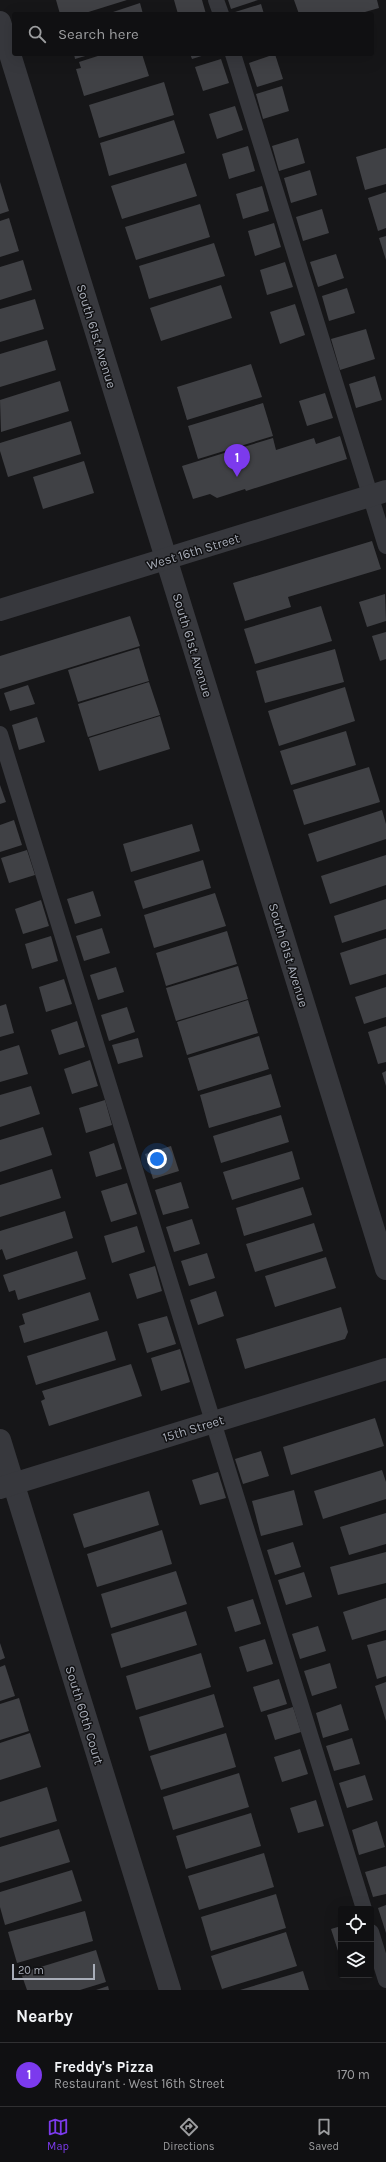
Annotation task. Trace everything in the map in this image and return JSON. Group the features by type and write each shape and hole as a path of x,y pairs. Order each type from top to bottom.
{"street":[{"name":"South 61st Avenue","path":"0,22 386,1269"},
{"name":"West 16th Street","path":"0,610 378,494"},
{"name":"15th Street","path":"7,1486 386,1369"},
{"name":"South 60th Court","path":"0,1440 7,1486 170,1990"}],"lane":[{"path":"216,0 220,12"},
{"path":"234,56 378,494 386,546"},
{"path":"0,734 363,1906"},
{"path":"374,1942 386,1980"}],"building":[{"path":"56,0 127,0 88,12 59,12"},
{"path":"174,0 202,0 205,12 177,12"},
{"path":"228,0 258,0 231,9"},
{"path":"294,0 377,0 379,8 365,12 298,12"},
{"path":"140,3 142,12 113,12"},
{"path":"261,4 263,12 235,12"},
{"path":"74,56 85,56 75,59"},
{"path":"98,56 143,56 149,76 84,96 76,69 81,68 79,62"},
{"path":"191,56 202,56 192,59"},
{"path":"269,56 276,56 283,79 257,87 249,63"},
{"path":"221,59 229,83 203,91 195,67"},
{"path":"164,82 174,115 99,138 89,105"},
{"path":"282,86 289,111 263,119 256,94"},
{"path":"235,106 243,130 217,139 209,114"},
{"path":"174,120 185,153 109,176 100,143"},
{"path":"298,138 305,163 279,171 272,146"},
{"path":"248,146 255,171 229,179 222,154"},
{"path":"386,148 386,184 365,190 356,157"},
{"path":"186,163 197,196 122,219 111,186"},
{"path":"310,170 317,195 291,203 284,178"},
{"path":"0,182 9,211 0,214"},
{"path":"262,186 269,211 243,219 236,194"},
{"path":"386,192 386,228 378,231 368,198"},
{"path":"200,204 210,237 136,260 125,227"},
{"path":"322,209 329,233 303,241 296,217"},
{"path":"9,218 19,251 0,257 0,221"},
{"path":"274,223 281,247 255,256 248,231"},
{"path":"386,236 386,260 379,238"},
{"path":"214,243 225,276 149,299 139,266"},
{"path":"336,254 344,278 318,287 310,262"},
{"path":"23,260 32,290 0,300 0,267"},
{"path":"285,262 293,287 267,295 260,270"},
{"path":"221,285 232,318 161,341 150,308"},
{"path":"347,288 355,313 329,321 322,296"},
{"path":"35,299 44,329 0,342 0,309"},
{"path":"295,304 305,335 280,344 270,312"},
{"path":"366,329 375,359 340,370 331,339"},
{"path":"47,340 56,370 0,387 0,354"},
{"path":"251,364 262,397 187,420 177,387"},
{"path":"375,376 382,400 356,408 349,384"},
{"path":"60,381 69,411 1,432 0,400"},
{"path":"325,393 333,418 307,426 299,401"},
{"path":"263,403 273,436 198,459 188,426"},
{"path":"71,421 81,454 8,477 0,451 0,443"},
{"path":"340,436 347,459 246,491 245,489 217,498 210,494 193,499 182,466 273,438 276,450 314,438 316,444"},
{"path":"84,461 94,493 43,509 33,477"},
{"path":"372,541 381,569 288,597 291,607 245,621 233,583"},
{"path":"385,594 386,621 367,627 359,602"},
{"path":"321,606 332,641 255,664 244,629"},
{"path":"130,616 140,646 0,689 0,656"},
{"path":"386,632 386,659 380,661 372,636"},
{"path":"139,648 149,681 78,702 68,670"},
{"path":"335,649 344,682 265,703 256,671"},
{"path":"149,682 160,715 88,737 78,704"},
{"path":"28,685 35,704 10,711 4,693"},
{"path":"345,687 355,721 279,746 268,711"},
{"path":"160,716 170,749 99,771 89,738"},
{"path":"37,717 45,742 19,750 12,725"},
{"path":"346,731 356,765 291,785 280,751"},
{"path":"369,767 380,802 304,825 293,790"},
{"path":"0,785 6,802 0,804"},
{"path":"382,810 386,824 386,839 317,862 308,834"},
{"path":"14,820 22,845 0,852 0,825"},
{"path":"192,824 200,851 131,872 123,844"},
{"path":"27,850 35,875 9,883 1,858"},
{"path":"386,855 386,885 330,904 321,876"},
{"path":"203,860 211,888 143,909 134,881"},
{"path":"93,891 101,916 75,924 67,899"},
{"path":"215,893 226,926 154,948 144,915"},
{"path":"386,899 386,929 342,943 334,916"},
{"path":"41,900 49,926 23,934 15,909"},
{"path":"102,928 110,953 84,961 76,936"},
{"path":"227,931 237,964 166,986 156,953"},
{"path":"51,936 58,961 32,969 25,944"},
{"path":"386,938 386,974 350,985 340,953"},
{"path":"238,966 248,999 176,1021 166,988"},
{"path":"116,967 124,992 98,1000 90,975"},
{"path":"64,979 72,1004 46,1012 39,987"},
{"path":"386,987 386,1017 364,1024 355,997"},
{"path":"248,1000 258,1033 187,1055 177,1022"},
{"path":"6,1004 14,1033 0,1037 0,1006"},
{"path":"127,1007 135,1032 109,1041 101,1015"},
{"path":"77,1021 85,1047 59,1055 51,1030"},
{"path":"386,1026 386,1062 378,1064 368,1032"},
{"path":"259,1036 269,1069 198,1091 188,1058"},
{"path":"138,1038 143,1057 118,1064 112,1045"},
{"path":"19,1045 28,1074 0,1082 0,1051"},
{"path":"90,1060 98,1086 72,1094 64,1069"},
{"path":"386,1071 386,1086 382,1073"},
{"path":"271,1074 281,1107 209,1128 200,1095"},
{"path":"31,1086 40,1114 0,1127 0,1095"},
{"path":"105,1100 112,1125 86,1133 79,1108"},
{"path":"281,1115 289,1142 221,1163 213,1136"},
{"path":"43,1127 52,1155 0,1172 0,1140"},
{"path":"114,1143 122,1169 96,1177 89,1152"},
{"path":"171,1146 179,1171 153,1179 145,1154"},
{"path":"292,1151 300,1179 232,1200 223,1172"},
{"path":"52,1169 61,1198 0,1217 0,1185"},
{"path":"181,1182 189,1208 163,1215 155,1190"},
{"path":"127,1183 137,1214 111,1222 101,1191"},
{"path":"303,1187 312,1215 244,1236 236,1208"},
{"path":"65,1211 73,1238 6,1260 2,1249 0,1250 0,1231"},
{"path":"192,1219 200,1244 174,1252 166,1227"},
{"path":"314,1223 323,1251 255,1272 246,1244"},
{"path":"137,1226 145,1252 112,1263 104,1236"},
{"path":"77,1251 86,1279 18,1300 15,1290 9,1292 3,1275"},
{"path":"207,1253 215,1278 189,1286 181,1261"},
{"path":"326,1257 336,1288 275,1307 265,1276"},
{"path":"155,1266 162,1291 137,1299 129,1274"},
{"path":"216,1291 224,1316 198,1325 190,1300"},
{"path":"90,1292 99,1320 24,1343 19,1326 25,1324 22,1314"},
{"path":"341,1307 348,1332 345,1339 245,1369 236,1339"},
{"path":"167,1316 176,1344 147,1353 138,1324"},
{"path":"107,1331 116,1360 36,1385 27,1356"},
{"path":"180,1349 190,1382 161,1391 151,1358"},
{"path":"131,1364 142,1396 49,1426 41,1401 45,1399 42,1391"},
{"path":"375,1418 384,1446 291,1475 283,1447"},
{"path":"261,1451 269,1476 243,1484 235,1459"},
{"path":"382,1470 386,1482 386,1499 323,1519 314,1491"},
{"path":"218,1472 226,1498 200,1505 192,1480"},
{"path":"294,1490 303,1525 261,1536 252,1501"},
{"path":"149,1491 159,1525 84,1548 73,1514"},
{"path":"386,1513 386,1544 349,1555 340,1527"},
{"path":"162,1530 172,1564 97,1587 87,1554"},
{"path":"293,1542 301,1567 275,1575 267,1550"},
{"path":"386,1552 386,1583 338,1595 330,1567"},
{"path":"176,1571 187,1604 111,1628 101,1594"},
{"path":"304,1572 312,1597 286,1605 278,1580"},
{"path":"386,1598 386,1630 352,1640 343,1612"},
{"path":"253,1599 261,1624 235,1632 227,1607"},
{"path":"186,1611 197,1645 121,1668 111,1634"},
{"path":"318,1626 326,1651 300,1659 292,1634"},
{"path":"265,1639 273,1664 247,1672 239,1647"},
{"path":"386,1640 386,1676 377,1679 367,1645"},
{"path":"0,1643 5,1658 0,1660"},
{"path":"201,1653 211,1687 136,1710 126,1676"},
{"path":"330,1663 337,1688 312,1696 304,1671"},
{"path":"5,1665 15,1696 0,1701 0,1667"},
{"path":"279,1679 287,1704 261,1712 253,1687"},
{"path":"386,1682 386,1721 375,1686"},
{"path":"214,1694 224,1727 149,1751 139,1717"},
{"path":"19,1698 29,1731 0,1740 0,1704"},
{"path":"341,1704 349,1730 323,1738 316,1713"},
{"path":"293,1707 301,1732 275,1740 267,1715"},
{"path":"30,1733 41,1767 0,1780 0,1743"},
{"path":"226,1733 236,1767 161,1790 150,1756"},
{"path":"352,1738 360,1764 334,1771 326,1746"},
{"path":"300,1749 308,1774 282,1782 274,1757"},
{"path":"239,1773 249,1807 173,1830 163,1797"},
{"path":"365,1775 373,1800 347,1808 339,1783"},
{"path":"47,1787 57,1821 0,1838 0,1802"},
{"path":"316,1800 324,1826 298,1833 290,1808"},
{"path":"251,1813 261,1846 186,1869 176,1836"},
{"path":"377,1821 385,1847 359,1855 352,1830"},
{"path":"59,1829 70,1862 0,1883 0,1847"},
{"path":"264,1853 274,1887 199,1910 188,1876"},
{"path":"386,1866 386,1894 373,1897 365,1872"},
{"path":"72,1870 82,1901 5,1925 0,1907 0,1892"},
{"path":"276,1894 286,1928 211,1951 201,1917"},
{"path":"386,1905 386,1933 378,1908"},
{"path":"85,1911 93,1941 17,1963 8,1932"},
{"path":"338,1927 338,1951 331,1929"},
{"path":"286,1932 297,1966 222,1989 211,1956"},
{"path":"96,1950 106,1982 80,1990 27,1990 21,1973"},
{"path":"303,1971 309,1990 240,1990"},
{"path":"108,1986 109,1990 96,1990"}],"place":[{"name":"Freddy's Pizza","path":"237,477"}]}
